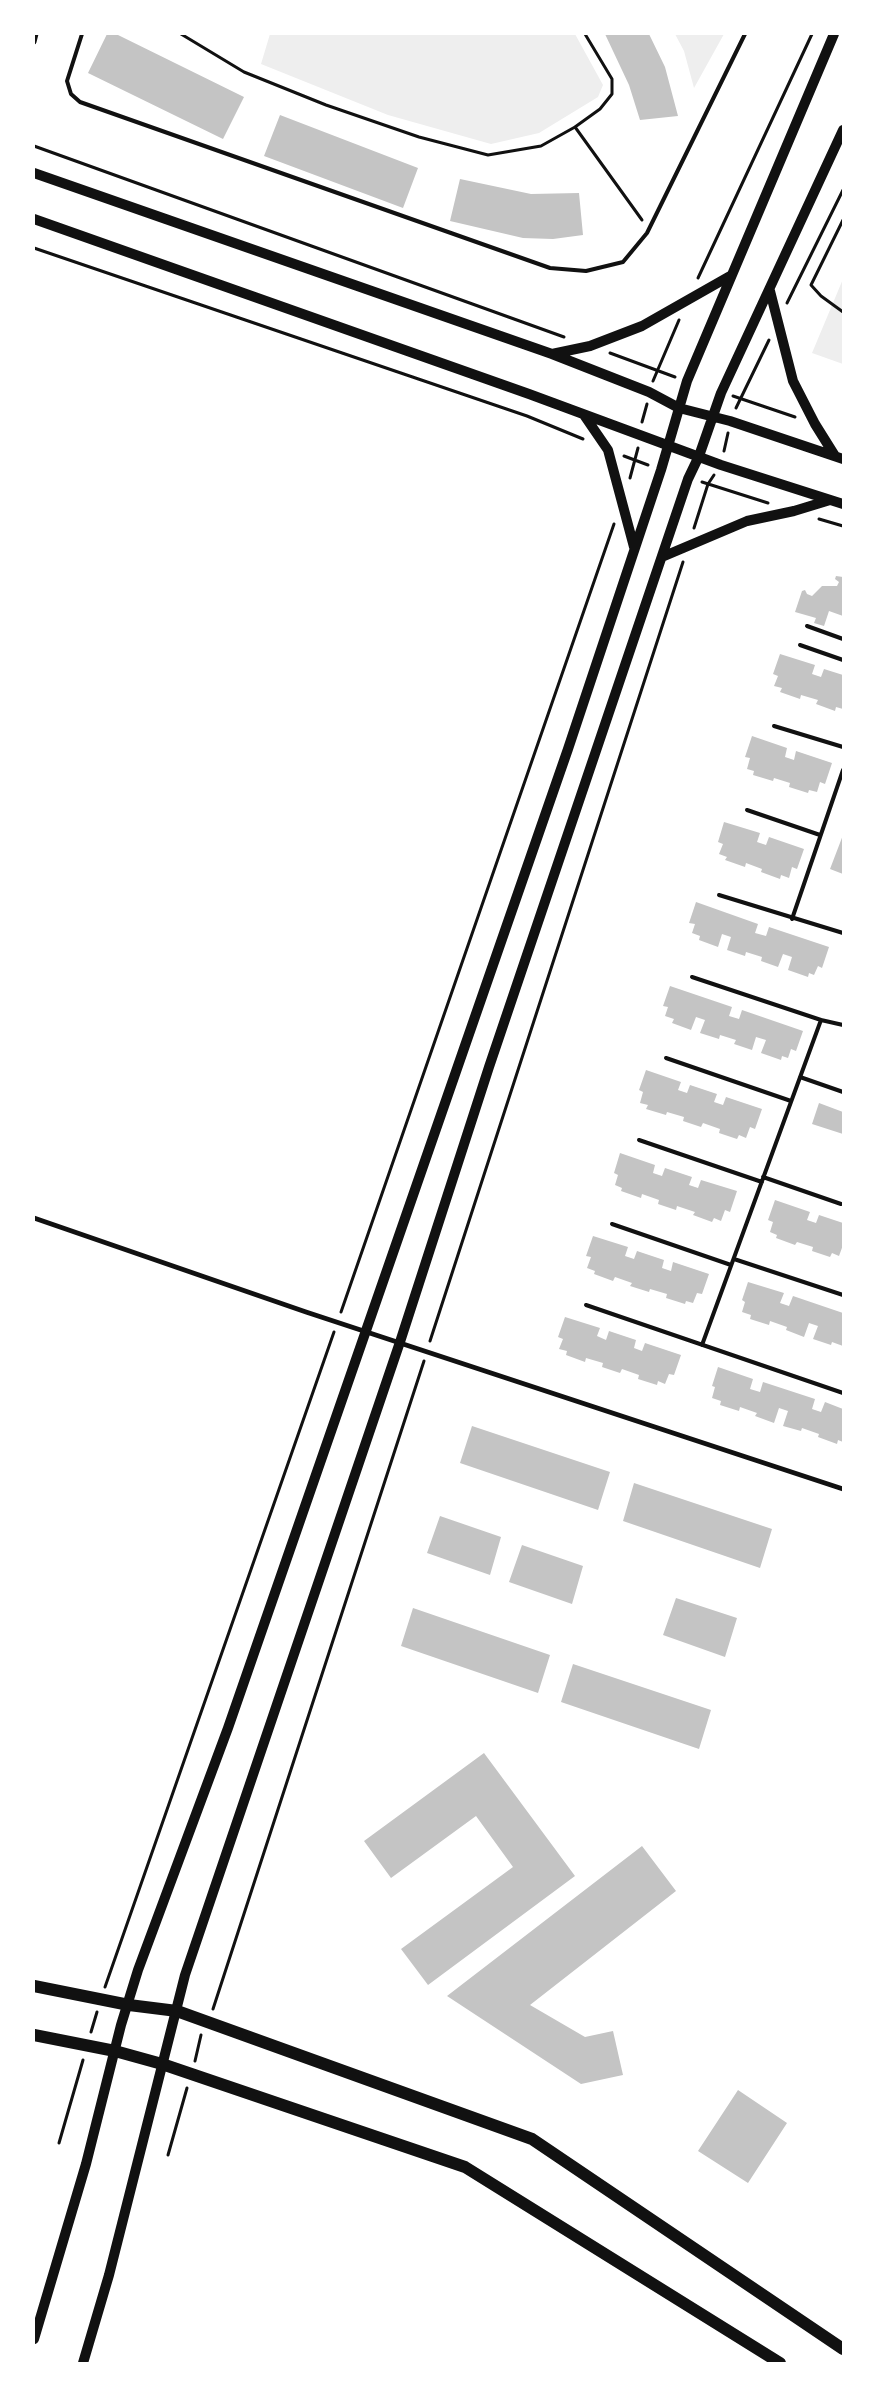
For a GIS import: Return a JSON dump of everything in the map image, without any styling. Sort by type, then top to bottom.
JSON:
[{"type":"main road","points":[[34,2339],[86,2164],[138,1970],[228,1728],[364,1331],[565,758],[661,470],[686,381],[834,34]]},
{"type":"main road","points":[[83,2363],[109,2275],[185,1975],[400,1342],[489,1067],[688,479],[699,456],[721,393],[770,291],[843,130]]},
{"type":"main road","points":[[34,173],[552,354],[649,392],[679,408],[730,421],[839,457]]},
{"type":"main road","points":[[34,219],[721,465],[843,504]]},
{"type":"main road","points":[[552,354],[590,346],[642,326],[730,276]]},
{"type":"main road","points":[[770,291],[793,381],[815,424],[839,457]]},
{"type":"main road","points":[[583,414],[608,450],[623,499],[634,547]]},
{"type":"main road","points":[[662,557],[747,521],[794,511],[830,500]]},
{"type":"main road","points":[[34,1986],[128,2005],[177,2010],[532,2139],[843,2349]]},
{"type":"main road","points":[[34,2035],[115,2051],[162,2064],[466,2167],[780,2363]]},
{"type":"street","points":[[34,42],[36,34]]},
{"type":"street","points":[[34,1218],[337,1322],[843,1489]]},
{"type":"lane","points":[[82,34],[67,81],[71,94],[80,102],[550,268],[586,271],[622,262],[649,229],[745,34]]},
{"type":"lane","points":[[807,626],[843,639]]},
{"type":"lane","points":[[800,645],[843,660]]},
{"type":"lane","points":[[774,726],[843,747]]},
{"type":"lane","points":[[792,919],[843,770]]},
{"type":"lane","points":[[747,810],[820,835]]},
{"type":"lane","points":[[719,895],[843,934]]},
{"type":"lane","points":[[692,977],[821,1020],[843,1025]]},
{"type":"lane","points":[[702,1345],[821,1020]]},
{"type":"lane","points":[[666,1058],[791,1101]]},
{"type":"lane","points":[[800,1077],[843,1092]]},
{"type":"lane","points":[[639,1140],[762,1182]]},
{"type":"lane","points":[[763,1177],[841,1204]]},
{"type":"lane","points":[[612,1224],[731,1265]]},
{"type":"lane","points":[[734,1259],[843,1295]]},
{"type":"lane","points":[[586,1305],[843,1393]]},
{"type":"path","points":[[181,34],[244,72],[326,105],[418,137],[488,155],[541,146],[575,127],[600,109],[612,94],[612,79],[585,34]]},
{"type":"path","points":[[59,2143],[101,1999],[636,461],[639,436],[649,392],[688,301],[812,34]]},
{"type":"path","points":[[575,127],[649,229]]},
{"type":"path","points":[[34,146],[686,381]]},
{"type":"path","points":[[168,2155],[202,2035],[208,2022],[427,1351],[708,484],[721,465],[730,421],[740,398],[843,190]]},
{"type":"path","points":[[843,220],[811,285],[821,296],[843,312]]},
{"type":"path","points":[[34,248],[527,416],[661,470]]},
{"type":"path","points":[[721,393],[815,424]]},
{"type":"path","points":[[688,479],[843,526]]},
{"type":"shaded area","points":[[270,34],[575,34],[603,85],[598,97],[539,133],[491,144],[388,115],[261,64]]},
{"type":"shaded area","points":[[675,34],[724,34],[694,88],[684,51]]},
{"type":"shaded area","points":[[843,279],[843,364],[812,353]]},
{"type":"building","points":[[107,34],[116,34],[244,97],[223,139],[88,73]]},
{"type":"building","points":[[605,34],[649,34],[665,67],[678,116],[640,120],[629,85]]},
{"type":"building","points":[[280,115],[418,168],[403,208],[264,156]]},
{"type":"building","points":[[460,179],[531,194],[579,193],[583,235],[553,239],[523,238],[450,221]]},
{"type":"building","points":[[836,576],[843,577],[843,616],[829,611],[824,626],[814,623],[816,618],[795,612],[802,591],[805,590],[807,594],[812,596],[822,586],[837,586],[839,582],[835,579]]},
{"type":"building","points":[[780,654],[815,665],[812,674],[821,677],[824,669],[843,675],[843,709],[836,707],[835,711],[816,704],[818,700],[801,695],[800,699],[780,692],[782,688],[774,686],[778,676],[773,674]]},
{"type":"building","points":[[752,736],[787,748],[785,757],[794,760],[796,751],[832,763],[825,784],[820,782],[817,792],[809,790],[808,793],[789,787],[790,783],[774,778],[773,781],[753,775],[754,771],[747,769],[750,758],[745,757]]},
{"type":"building","points":[[724,822],[760,833],[757,842],[766,845],[769,837],[804,849],[797,869],[792,867],[789,878],[781,875],[780,879],[761,872],[762,869],[746,863],[745,867],[725,860],[727,857],[719,854],[723,844],[718,842]]},
{"type":"building","points":[[843,835],[843,874],[830,869]]},
{"type":"building","points":[[696,902],[758,924],[755,933],[766,936],[769,927],[829,947],[822,968],[818,966],[814,975],[809,973],[808,977],[788,970],[792,957],[783,954],[778,967],[761,961],[762,957],[746,952],[745,956],[727,950],[731,937],[722,934],[718,947],[699,940],[700,936],[692,933],[695,924],[689,923]]},
{"type":"building","points":[[670,986],[732,1007],[729,1016],[739,1019],[742,1010],[803,1031],[796,1051],[791,1049],[788,1058],[782,1056],[781,1060],[761,1053],[766,1040],[756,1037],[752,1050],[734,1044],[736,1040],[720,1035],[719,1039],[700,1033],[705,1020],[696,1017],[691,1030],[672,1023],[674,1019],[665,1016],[668,1007],[663,1006]]},
{"type":"building","points":[[646,1070],[681,1082],[678,1090],[687,1093],[690,1085],[717,1094],[714,1102],[723,1105],[726,1097],[762,1109],[755,1129],[750,1127],[746,1138],[739,1135],[737,1139],[719,1133],[720,1129],[703,1123],[701,1127],[683,1121],[684,1117],[667,1112],[666,1115],[646,1109],[648,1105],[640,1103],[643,1092],[639,1090]]},
{"type":"building","points":[[819,1103],[843,1112],[843,1134],[812,1124]]},
{"type":"building","points":[[620,1153],[655,1165],[653,1173],[662,1176],[665,1168],[692,1177],[689,1185],[698,1188],[701,1180],[737,1191],[730,1212],[725,1210],[721,1221],[714,1218],[712,1222],[693,1215],[695,1212],[677,1206],[676,1210],[658,1204],[659,1200],[642,1194],[641,1198],[621,1191],[622,1188],[615,1185],[618,1175],[614,1173]]},
{"type":"building","points":[[775,1200],[810,1212],[807,1220],[816,1223],[819,1215],[843,1223],[843,1245],[839,1256],[832,1253],[830,1257],[812,1251],[813,1247],[797,1242],[795,1245],[776,1238],[777,1235],[770,1232],[773,1222],[768,1220]]},
{"type":"building","points":[[593,1236],[628,1247],[625,1256],[634,1259],[637,1251],[664,1260],[662,1268],[671,1271],[673,1262],[709,1274],[702,1294],[697,1293],[693,1303],[686,1301],[685,1304],[666,1298],[667,1294],[650,1289],[649,1292],[630,1286],[632,1283],[615,1277],[613,1281],[594,1274],[595,1271],[587,1268],[591,1257],[586,1256]]},
{"type":"building","points":[[748,1282],[784,1293],[780,1303],[789,1306],[793,1296],[843,1313],[843,1346],[832,1342],[831,1345],[813,1339],[818,1326],[809,1323],[804,1337],[786,1330],[787,1327],[770,1321],[769,1325],[750,1319],[751,1315],[742,1312],[745,1302],[742,1300]]},
{"type":"building","points":[[565,1317],[600,1328],[597,1336],[606,1340],[609,1331],[636,1340],[634,1348],[642,1351],[645,1343],[681,1355],[674,1375],[669,1374],[665,1384],[658,1381],[657,1385],[638,1379],[639,1375],[622,1369],[620,1373],[602,1367],[603,1363],[586,1358],[585,1362],[566,1355],[567,1351],[559,1349],[563,1339],[558,1337]]},
{"type":"building","points":[[718,1367],[753,1379],[750,1389],[760,1392],[763,1382],[815,1399],[812,1409],[821,1412],[825,1402],[843,1409],[843,1442],[838,1440],[837,1444],[818,1437],[819,1434],[802,1428],[801,1431],[783,1426],[788,1411],[779,1408],[774,1423],[755,1416],[757,1413],[740,1407],[739,1411],[720,1405],[721,1401],[712,1398],[715,1387],[712,1386]]},
{"type":"building","points":[[472,1426],[610,1472],[598,1510],[460,1463]]},
{"type":"building","points":[[634,1483],[772,1529],[760,1568],[623,1521]]},
{"type":"building","points":[[440,1516],[501,1537],[490,1575],[427,1553]]},
{"type":"building","points":[[522,1545],[583,1566],[572,1604],[509,1582]]},
{"type":"building","points":[[676,1598],[737,1618],[725,1657],[663,1635]]},
{"type":"building","points":[[413,1608],[550,1655],[538,1693],[401,1646]]},
{"type":"building","points":[[573,1664],[711,1710],[699,1749],[561,1702]]},
{"type":"building","points":[[484,1753],[575,1876],[428,1985],[401,1949],[513,1867],[476,1816],[391,1878],[364,1841]]},
{"type":"building","points":[[642,1846],[676,1891],[530,2005],[585,2037],[613,2031],[623,2075],[581,2084],[447,1996]]},
{"type":"building","points":[[738,2090],[787,2123],[748,2183],[698,2151]]}]
